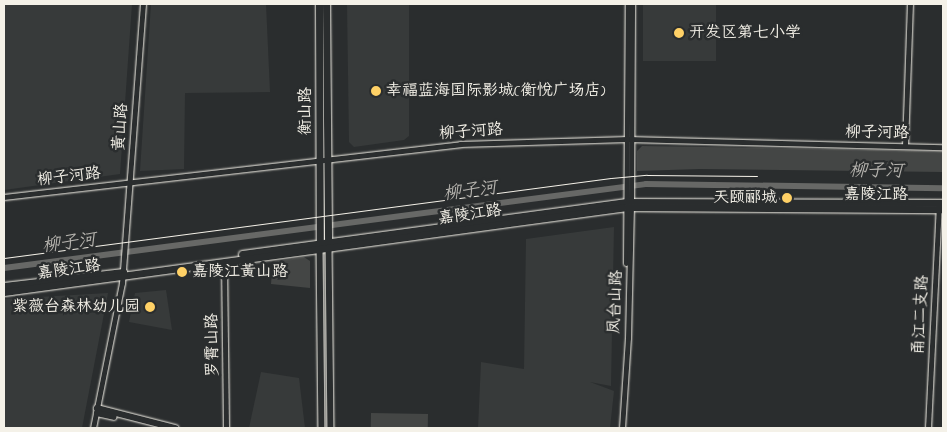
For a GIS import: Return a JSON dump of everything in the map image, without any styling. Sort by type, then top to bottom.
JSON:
[{"type":"main road","name":"衡山路","points":[[319,4],[324,160]]},
{"type":"main road","points":[[322,428],[326,4]]},
{"type":"main road","name":"嘉陵江路","points":[[4,286],[629,202],[941,206]]},
{"type":"main road","points":[[324,242],[331,428]]},
{"type":"main road","name":"嘉陵江路","points":[[4,292],[123,271],[224,262],[324,242]]},
{"type":"main road","points":[[97,410],[160,428]]},
{"type":"main road","points":[[97,410],[174,428]]},
{"type":"street","name":"黄山路","points":[[93,428],[123,271],[142,4]]},
{"type":"street","points":[[628,4],[630,139]]},
{"type":"street","points":[[630,139],[632,4]]},
{"type":"street","points":[[905,146],[910,4]]},
{"type":"street","name":"柳子河路","points":[[4,197],[130,184],[460,144],[630,139],[943,147]]},
{"type":"street","name":"凤台山路","points":[[620,428],[625,338],[630,139]]},
{"type":"street","name":"甬江二支路","points":[[928,428],[941,206]]},
{"type":"street","name":"罗霄山路","points":[[224,262],[226,428]]},
{"type":"shaded area","points":[[4,4],[132,4],[120,174],[4,190]]},
{"type":"shaded area","points":[[151,4],[266,4],[270,92],[185,93],[184,169],[140,171]]},
{"type":"shaded area","points":[[347,4],[409,4],[409,136],[404,140],[354,147],[349,142]]},
{"type":"shaded area","name":"开发区第七小学","points":[[643,4],[716,4],[716,61],[643,61]]},
{"type":"shaded area","points":[[642,146],[943,151],[943,172],[700,169],[637,171],[637,151]]},
{"type":"shaded area","points":[[614,227],[611,386],[590,382],[614,391],[610,428],[478,428],[481,362],[524,369],[526,239]]},
{"type":"shaded area","points":[[304,257],[310,261],[310,288],[271,284],[273,262]]},
{"type":"shaded area","name":"紫薇台森林幼儿园","points":[[166,290],[172,330],[129,322],[135,293]]},
{"type":"shaded area","points":[[108,293],[82,428],[4,428],[4,299]]},
{"type":"shaded area","points":[[261,372],[299,378],[305,428],[249,428]]},
{"type":"shaded area","points":[[371,413],[428,414],[428,428],[371,428]]},
{"type":"waterway","name":"柳子河","points":[[4,268],[646,184],[943,188]]},
{"type":"railway","points":[[4,258],[611,178],[647,175],[757,176]]},
{"type":"place","name":"开发区第七小学","points":[[679,33]]},
{"type":"place","name":"幸福蓝海国际影城(衡悦广场店)","points":[[376,91]]},
{"type":"place","name":"天颐郦城","points":[[787,198]]},
{"type":"place","name":"嘉陵江黄山路","points":[[182,272]]},
{"type":"place","name":"紫薇台森林幼儿园","points":[[150,307]]}]
